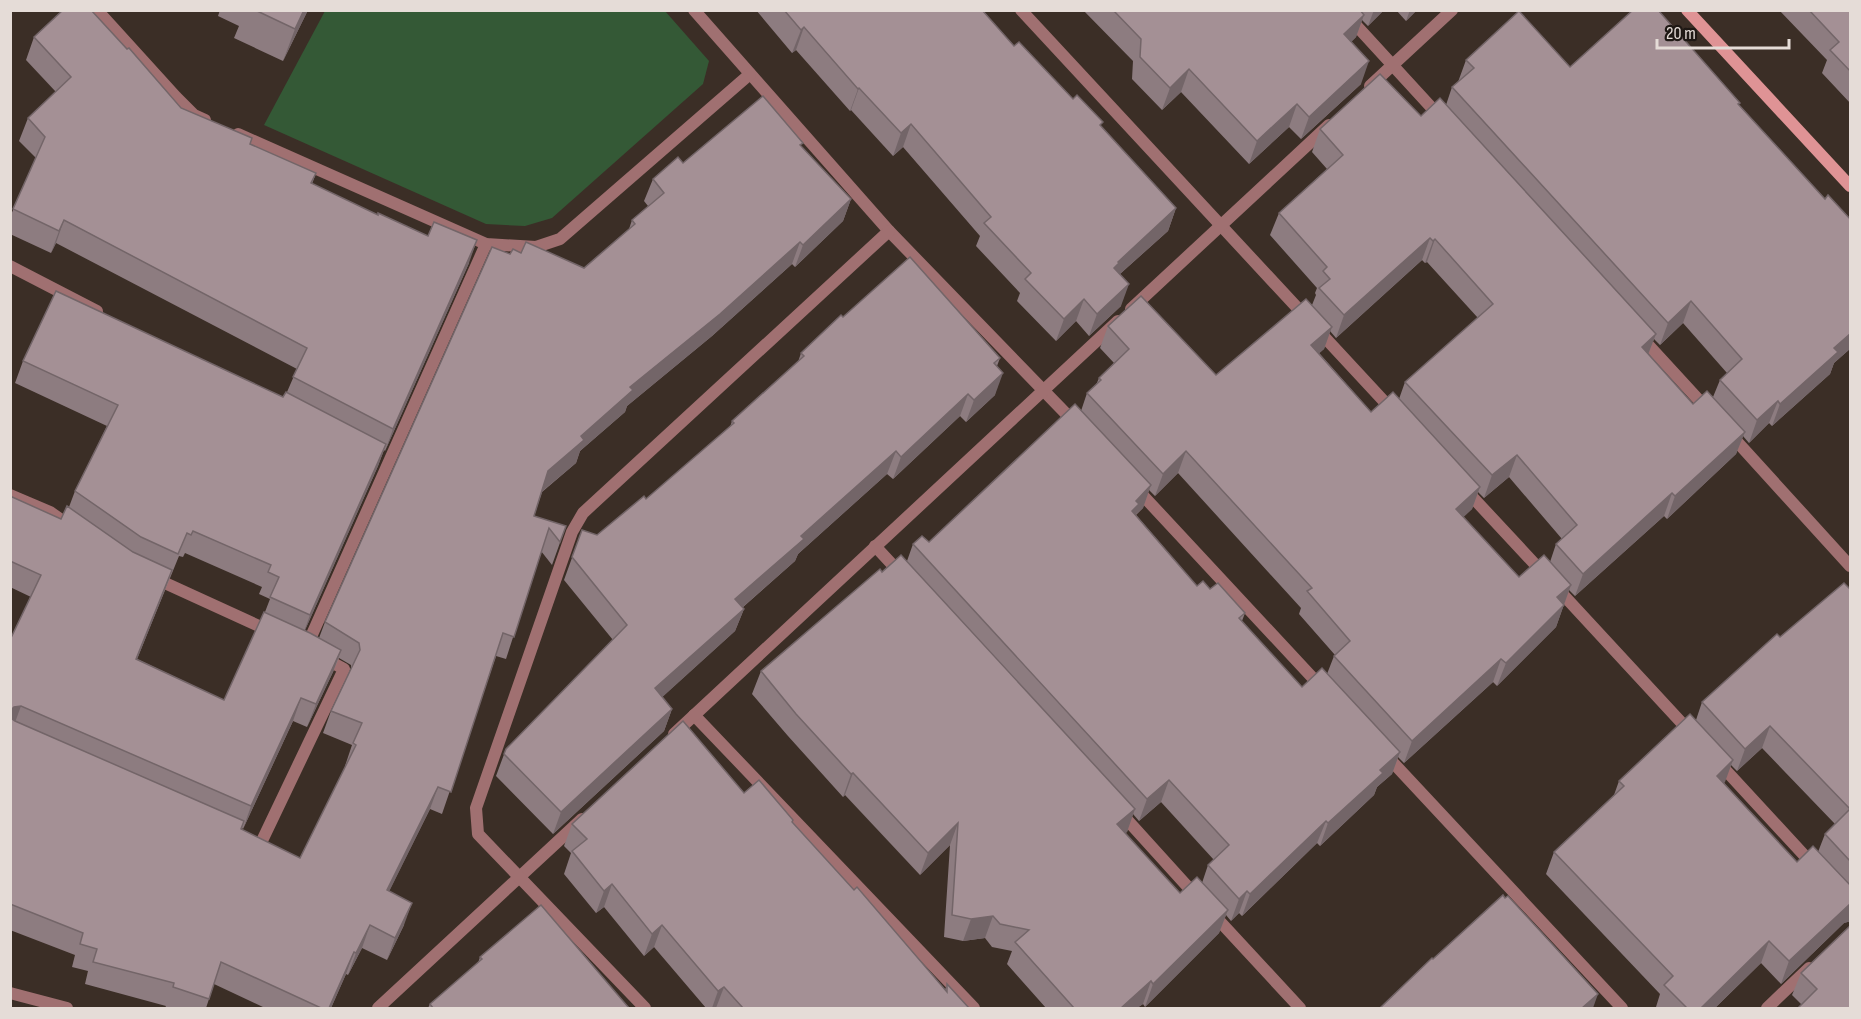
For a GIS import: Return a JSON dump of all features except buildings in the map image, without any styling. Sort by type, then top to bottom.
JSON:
[{"type":"street","points":[[97,10],[194,115],[486,244],[536,247],[560,239],[750,74]]},
{"type":"street","points":[[694,10],[889,231],[1084,434]]},
{"type":"street","points":[[1021,10],[1398,417]]},
{"type":"street","points":[[1342,10],[1449,127]]},
{"type":"street","points":[[1358,97],[1452,10]]},
{"type":"street","points":[[1687,10],[1851,186]]},
{"type":"street","points":[[668,739],[1341,113]]},
{"type":"street","points":[[645,1008],[478,834],[476,808],[572,532],[583,513],[889,231]]},
{"type":"street","points":[[295,643],[486,244]]},
{"type":"street","points":[[10,266],[105,315]]},
{"type":"street","points":[[1634,329],[1851,566]]},
{"type":"street","points":[[1125,477],[1329,695]]},
{"type":"street","points":[[1455,478],[1697,740]]},
{"type":"street","points":[[10,495],[50,512],[76,530]]},
{"type":"street","points":[[875,546],[907,581]]},
{"type":"street","points":[[140,572],[295,643],[345,669],[260,845],[238,836]]},
{"type":"street","points":[[694,715],[974,1008]]},
{"type":"street","points":[[1378,747],[1622,1008]]},
{"type":"street","points":[[1713,757],[1826,879]]},
{"type":"street","points":[[1108,799],[1300,1008]]},
{"type":"street","points":[[378,1008],[590,812]]},
{"type":"street","points":[[1767,1008],[1817,961]]},
{"type":"street","points":[[10,993],[67,1008]]},
{"type":"green space","points":[[325,11],[665,11],[709,61],[703,84],[552,218],[525,226],[486,224],[264,125]]}]
